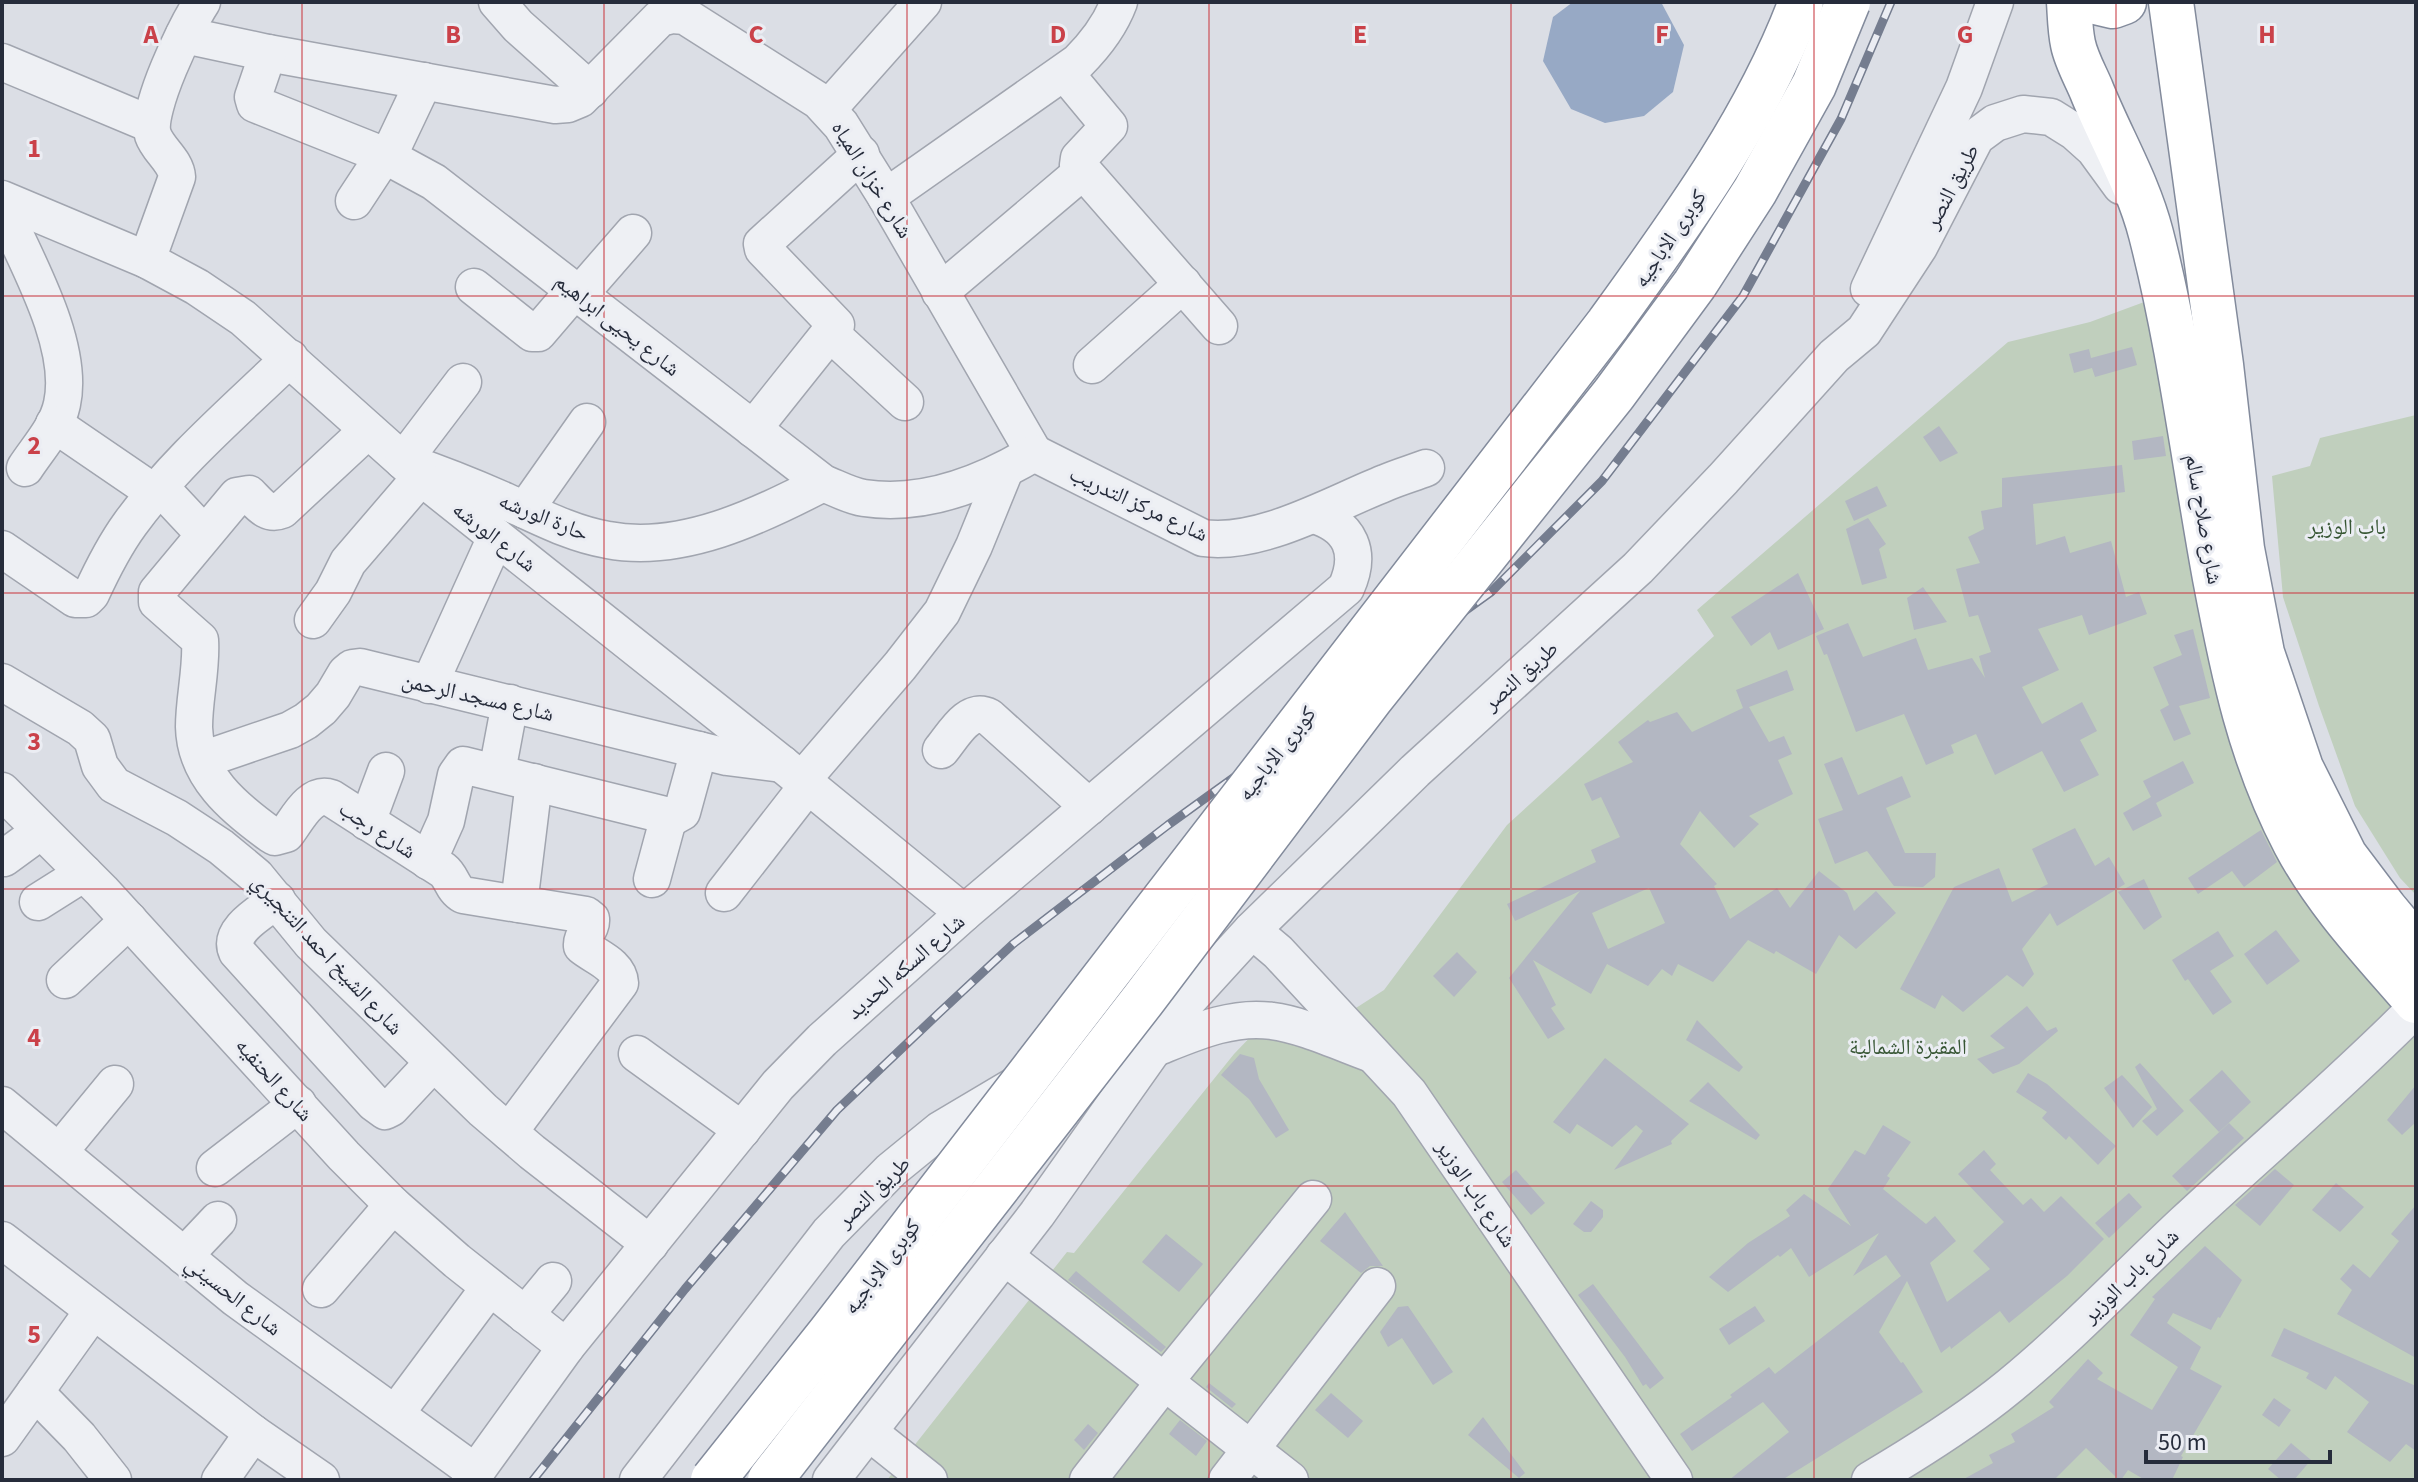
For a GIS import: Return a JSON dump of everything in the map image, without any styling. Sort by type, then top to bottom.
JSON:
[{"type":"highway","name":"كوبرى الاباجيه","points":[[713,1480],[830,1333],[1608,324],[1676,230],[1730,146],[1769,75],[1801,2]]},
{"type":"highway","name":"كوبرى الاباجيه","points":[[770,1480],[1133,1013],[1371,698],[1614,394],[1695,284],[1755,191],[1814,85],[1848,2]]},
{"type":"highway","name":"شارع صلاح سالم","points":[[2069,2],[2073,47],[2129,173],[2150,231],[2173,335],[2211,558],[2242,712],[2262,771],[2295,842],[2316,878],[2370,920],[2416,946]]},
{"type":"highway","points":[[2096,2],[2113,6],[2124,2]]},
{"type":"highway","name":"شارع صلاح سالم","points":[[2171,2],[2221,365],[2242,549],[2262,653],[2301,768],[2345,856],[2370,920],[2416,1001]]},
{"type":"street","points":[[147,260],[177,173],[156,143],[150,124],[174,55],[202,2]]},
{"type":"street","points":[[497,2],[518,26],[590,90]]},
{"type":"street","points":[[828,109],[923,2]]},
{"type":"street","name":"طريق النصر","points":[[1846,346],[1866,295],[1964,88],[1995,2]]},
{"type":"street","points":[[886,197],[1065,73],[1098,41],[1111,7]]},
{"type":"street","name":"شارع خزان المياه","points":[[184,35],[555,105],[580,99],[660,18],[685,16],[828,109],[861,154],[940,292],[1020,462]]},
{"type":"street","name":"شارع يحيى ابراهيم","points":[[268,53],[253,97],[255,104],[388,157],[434,182],[823,483],[862,498],[904,499],[940,494],[1020,462]]},
{"type":"street","points":[[2,62],[150,124]]},
{"type":"street","points":[[1065,73],[1109,126],[1077,161],[1083,171],[1219,326]]},
{"type":"street","points":[[354,201],[377,166],[388,157],[424,81]]},
{"type":"street","name":"طريق النصر","points":[[831,1480],[1004,1256],[1189,999],[1252,930],[1415,771],[1638,568],[1834,356],[1873,321],[1919,247],[1976,137],[1995,123],[2023,114],[2051,117],[2094,149],[2150,231]]},
{"type":"street","points":[[753,429],[830,333],[835,322],[763,249],[762,244],[861,154]]},
{"type":"street","points":[[940,292],[1083,171]]},
{"type":"street","name":"شارع الورشه","points":[[2,199],[147,260],[232,310],[290,358],[412,469],[964,913]]},
{"type":"street","points":[[2,207],[62,351],[65,379],[62,406],[54,424],[25,468]]},
{"type":"street","points":[[474,287],[532,333],[538,333],[633,233]]},
{"type":"street","points":[[1092,365],[1183,284]]},
{"type":"street","points":[[830,333],[905,402]]},
{"type":"street","points":[[2,549],[75,599],[86,599],[130,524],[157,490],[290,358]]},
{"type":"street","points":[[313,620],[333,592],[348,562],[412,469],[463,382]]},
{"type":"street","points":[[525,510],[587,422]]},
{"type":"street","points":[[54,424],[157,490],[204,534],[241,494],[249,494],[270,512],[282,510],[368,430]]},
{"type":"street","points":[[724,893],[797,776],[900,666],[942,612],[1020,462]]},
{"type":"street","name":"شارع مركز التدريب","points":[[1020,462],[1203,538],[1221,540],[1238,539],[1314,515],[1426,468]]},
{"type":"street","name":"حارة الورشه","points":[[412,469],[457,480],[577,532],[610,541],[645,543],[675,540],[736,523],[823,483]]},
{"type":"street","name":"شارع السكه الحديد","points":[[472,1476],[566,1347],[778,1085],[822,1040],[964,913],[1346,588],[1353,573],[1354,558],[1350,542],[1341,529],[1329,520],[1314,515]]},
{"type":"street","name":"شارع رجب","points":[[204,534],[155,597],[200,640],[194,729],[210,778],[236,809],[275,837],[286,834],[310,803],[324,796],[448,874],[454,888],[463,895],[589,916],[592,923],[582,939],[582,946],[620,975],[617,990],[509,1132]]},
{"type":"street","points":[[429,685],[496,537]]},
{"type":"street","name":"شارع مسجد الرحمن","points":[[202,760],[290,730],[306,721],[333,695],[346,673],[360,667],[797,776]]},
{"type":"street","name":"شارع الشيخ احمد التنجيري","points":[[2,682],[80,728],[92,739],[100,766],[114,785],[177,818],[221,847],[256,876],[311,943],[433,1063],[509,1132],[650,1244]]},
{"type":"street","points":[[497,772],[510,703]]},
{"type":"street","points":[[941,750],[972,714],[981,713],[1089,807]]},
{"type":"street","points":[[428,861],[446,821],[458,769],[463,765],[673,817],[682,812],[699,750]]},
{"type":"street","points":[[367,822],[386,771]]},
{"type":"street","points":[[519,904],[534,782]]},
{"type":"street","name":"شارع الحنفيه","points":[[2,791],[129,920],[344,1156],[393,1205],[489,1288],[566,1347]]},
{"type":"street","points":[[652,879],[669,816]]},
{"type":"street","points":[[4,858],[41,831]]},
{"type":"street","points":[[38,902],[84,873]]},
{"type":"street","points":[[277,900],[238,932],[234,945],[237,952],[374,1103],[385,1111],[391,1108],[433,1063]]},
{"type":"street","points":[[65,980],[129,920]]},
{"type":"street","name":"شارع باب الوزير","points":[[1252,930],[1278,952],[1378,1056],[1409,1093],[1674,1480]]},
{"type":"street","name":"طريق النصر","points":[[638,1480],[829,1233],[891,1170],[940,1130],[1061,1058],[1120,1027],[1189,999]]},
{"type":"street","name":"شارع باب الوزير","points":[[1870,1480],[1925,1448],[1997,1395],[2074,1328],[2196,1212],[2375,1050],[2416,1008]]},
{"type":"street","points":[[1152,1049],[1199,1030],[1235,1022],[1273,1021],[1378,1056]]},
{"type":"street","points":[[637,1054],[742,1130]]},
{"type":"street","points":[[59,1152],[115,1084]]},
{"type":"street","points":[[215,1168],[298,1104]]},
{"type":"street","name":"شارع الحسيني","points":[[2,1105],[277,1330],[396,1413],[472,1476]]},
{"type":"street","points":[[1088,1480],[1313,1199]]},
{"type":"street","points":[[321,1289],[393,1205]]},
{"type":"street","points":[[184,1256],[218,1220]]},
{"type":"street","points":[[2,1240],[253,1433],[321,1480]]},
{"type":"street","points":[[1004,1256],[1290,1480]]},
{"type":"street","points":[[525,1315],[553,1281]]},
{"type":"street","points":[[1227,1480],[1377,1286]]},
{"type":"street","points":[[396,1413],[489,1288]]},
{"type":"street","points":[[2,1438],[93,1311]]},
{"type":"street","points":[[35,1392],[79,1437],[113,1480]]},
{"type":"street","points":[[220,1480],[253,1433]]},
{"type":"street","points":[[870,1433],[929,1480]]},
{"type":"green space","name":"المقبرة الشمالية","points":[[2155,298],[2169,377],[2416,1018],[2416,1480],[887,1480],[1067,1252],[1074,1253],[1234,1054],[1258,1029],[1306,1040],[1384,990],[1507,825],[1714,636],[1697,610],[2008,342],[2090,322]]},
{"type":"green space","name":"باب الوزير","points":[[2416,415],[2416,895],[2400,878],[2355,806],[2319,706],[2283,597],[2272,476],[2310,466],[2320,438]]},
{"type":"water","points":[[1573,2],[1661,2],[1684,45],[1673,92],[1644,116],[1605,123],[1571,109],[1543,61],[1553,17]]},
{"type":"building","points":[[2132,347],[2137,365],[2095,377],[2092,368],[2074,373],[2069,354],[2089,349],[2091,358]]},
{"type":"building","points":[[1939,426],[1958,453],[1940,462],[1923,437]]},
{"type":"building","points":[[2163,436],[2166,456],[2134,460],[2132,441]]},
{"type":"building","points":[[2122,465],[2125,492],[2033,504],[2036,545],[2065,536],[2070,553],[2111,541],[2126,597],[2139,592],[2147,614],[2089,635],[2082,615],[2038,629],[2059,670],[2022,687],[2042,724],[2082,702],[2097,731],[2080,740],[2099,775],[2064,792],[2042,751],[1995,775],[1976,734],[1951,745],[1954,753],[1926,765],[1904,714],[1856,732],[1827,654],[1824,655],[1816,636],[1848,623],[1863,657],[1916,638],[1928,670],[1972,658],[1985,678],[1979,656],[1991,652],[1978,615],[1969,617],[1956,569],[1980,563],[1968,537],[1984,529],[1981,511],[2002,507],[2002,478]]},
{"type":"building","points":[[1877,486],[1887,506],[1854,521],[1845,501]]},
{"type":"building","points":[[1868,518],[1886,544],[1879,549],[1887,578],[1862,585],[1846,529]]},
{"type":"building","points":[[1798,573],[1824,629],[1778,650],[1770,632],[1751,646],[1731,617]]},
{"type":"building","points":[[1923,587],[1947,622],[1914,630],[1907,598]]},
{"type":"building","points":[[2193,629],[2210,698],[2179,706],[2191,734],[2174,741],[2160,710],[2169,705],[2153,667],[2182,655],[2174,635]]},
{"type":"building","points":[[1787,670],[1794,690],[1749,707],[1769,742],[1784,736],[1792,754],[1778,760],[1793,794],[1749,816],[1759,824],[1734,848],[1700,811],[1680,844],[1717,884],[1714,886],[1730,919],[1777,888],[1790,908],[1819,871],[1847,893],[1854,911],[1876,891],[1896,913],[1856,949],[1839,935],[1816,974],[1776,951],[1774,954],[1748,940],[1713,982],[1678,964],[1672,976],[1662,969],[1648,986],[1607,964],[1591,994],[1533,960],[1556,1005],[1551,1008],[1565,1029],[1548,1039],[1509,978],[1580,891],[1515,921],[1507,904],[1596,862],[1591,850],[1620,837],[1601,797],[1592,801],[1584,784],[1633,762],[1618,742],[1648,720],[1650,722],[1677,712],[1692,732],[1743,708],[1736,690]],"holes":[[[1649,888],[1665,923],[1608,949],[1592,913]]]},
{"type":"building","points":[[1842,757],[1858,795],[1902,776],[1911,797],[1886,808],[1905,853],[1936,853],[1935,877],[1923,887],[1894,886],[1867,851],[1835,864],[1818,819],[1843,810],[1824,764]]},
{"type":"building","points":[[2183,761],[2194,783],[2156,803],[2162,816],[2133,831],[2123,813],[2151,797],[2143,781]]},
{"type":"building","points":[[2075,828],[2095,866],[2109,857],[2125,884],[2057,926],[2050,913],[2022,949],[2034,974],[2023,987],[2007,975],[1963,1012],[1942,995],[1935,1009],[1900,989],[1954,887],[1999,868],[2012,902],[2048,884],[2032,849]]},
{"type":"building","points":[[2261,830],[2277,862],[2244,887],[2232,871],[2198,894],[2188,878]]},
{"type":"building","points":[[2144,879],[2162,917],[2144,930],[2118,892]]},
{"type":"building","points":[[2276,930],[2300,961],[2267,985],[2244,954]]},
{"type":"building","points":[[2218,931],[2234,956],[2210,971],[2232,1002],[2213,1015],[2172,960]]},
{"type":"building","points":[[1457,952],[1477,972],[1454,997],[1433,976]]},
{"type":"building","points":[[2027,1006],[2047,1031],[2056,1027],[2058,1031],[2019,1064],[1993,1074],[1977,1059],[2005,1048],[1990,1036]]},
{"type":"building","points":[[1697,1020],[1743,1067],[1739,1072],[1686,1040]]},
{"type":"building","points":[[1240,1054],[1254,1058],[1259,1079],[1289,1130],[1276,1138],[1249,1099],[1221,1075]]},
{"type":"building","points":[[1605,1058],[1689,1124],[1671,1141],[1672,1144],[1614,1170],[1643,1131],[1636,1125],[1612,1147],[1577,1124],[1570,1134],[1553,1122]]},
{"type":"building","points":[[2140,1063],[2184,1111],[2157,1136],[2142,1121],[2157,1109],[2135,1067]]},
{"type":"building","points":[[2222,1070],[2251,1102],[2219,1132],[2189,1100]]},
{"type":"building","points":[[2028,1073],[2047,1084],[2116,1146],[2098,1165],[2069,1136],[2066,1140],[2042,1118],[2047,1112],[2016,1092]]},
{"type":"building","points":[[2122,1075],[2152,1107],[2133,1128],[2104,1088]]},
{"type":"building","points":[[1708,1082],[1760,1135],[1756,1140],[1689,1101]]},
{"type":"building","points":[[2416,1085],[2416,1122],[2402,1135],[2387,1120]]},
{"type":"building","points":[[2229,1123],[2244,1138],[2187,1191],[2172,1176]]},
{"type":"building","points":[[1883,1125],[1911,1142],[1887,1176],[1890,1178],[1883,1189],[1926,1224],[1935,1216],[1956,1241],[1930,1263],[1947,1302],[1990,1269],[1973,1251],[2004,1222],[1958,1174],[1984,1150],[1996,1164],[1990,1170],[2023,1205],[2031,1198],[2044,1212],[2061,1196],[2104,1239],[2067,1276],[2009,1323],[2000,1311],[1951,1349],[1950,1346],[1941,1353],[1907,1281],[1879,1332],[1923,1392],[1782,1480],[1729,1480],[1789,1432],[1763,1402],[1692,1451],[1680,1434],[1769,1367],[1775,1374],[1901,1276],[1886,1255],[1853,1276],[1879,1233],[1809,1277],[1791,1248],[1728,1292],[1709,1277],[1748,1243],[1790,1216],[1786,1210],[1804,1194],[1851,1226],[1828,1189],[1855,1150],[1865,1155]]},
{"type":"building","points":[[2275,1169],[2294,1185],[2260,1226],[2235,1205]]},
{"type":"building","points":[[1516,1170],[1545,1203],[1531,1215],[1502,1182]]},
{"type":"building","points":[[2336,1183],[2364,1207],[2340,1232],[2312,1210]]},
{"type":"building","points":[[2129,1193],[2142,1207],[2109,1238],[2095,1223]]},
{"type":"building","points":[[1591,1201],[1603,1210],[1603,1217],[1591,1232],[1584,1232],[1573,1224]]},
{"type":"building","points":[[2416,1205],[2416,1358],[2337,1314],[2352,1290],[2340,1279],[2353,1264],[2370,1278],[2399,1241],[2391,1234]]},
{"type":"building","points":[[1345,1212],[1383,1266],[1370,1266],[1361,1273],[1320,1241]]},
{"type":"building","points":[[1166,1234],[1203,1264],[1179,1292],[1142,1262]]},
{"type":"building","points":[[2205,1246],[2242,1280],[2211,1330],[2173,1313],[2167,1323],[2201,1347],[2190,1369],[2222,1386],[2181,1456],[2172,1480],[2145,1480],[2128,1470],[2119,1480],[2086,1448],[2054,1480],[1962,1480],[1993,1463],[1989,1455],[2015,1442],[2011,1434],[2054,1407],[2049,1402],[2088,1359],[2103,1373],[2097,1379],[2152,1410],[2178,1367],[2130,1335],[2155,1299],[2152,1297]]},
{"type":"building","points":[[1076,1271],[1166,1347],[1161,1352],[1068,1280]]},
{"type":"building","points":[[1593,1284],[1664,1378],[1650,1389],[1646,1384],[1643,1386],[1578,1295]]},
{"type":"building","points":[[1408,1306],[1453,1372],[1433,1385],[1402,1338],[1388,1347],[1380,1332],[1398,1307]]},
{"type":"building","points":[[1755,1306],[1765,1321],[1729,1345],[1719,1329]]},
{"type":"building","points":[[2284,1328],[2416,1386],[2416,1451],[2406,1444],[2390,1462],[2347,1432],[2369,1402],[2335,1376],[2326,1390],[2306,1378],[2309,1373],[2271,1356]]},
{"type":"building","points":[[1209,1383],[1236,1404],[1232,1408],[1206,1387]]},
{"type":"building","points":[[1331,1393],[1363,1421],[1348,1438],[1315,1410]]},
{"type":"building","points":[[2274,1398],[2291,1410],[2279,1427],[2262,1415]]},
{"type":"building","points":[[1483,1417],[1525,1473],[1519,1478],[1468,1435]]},
{"type":"building","points":[[1180,1420],[1207,1441],[1196,1456],[1169,1434]]},
{"type":"building","points":[[1088,1424],[1098,1433],[1084,1450],[1074,1440]]},
{"type":"building","points":[[2291,1443],[2311,1460],[2294,1480],[2281,1480],[2268,1469]]},
{"type":"railway","points":[[533,1480],[685,1289],[837,1110],[938,1014],[1013,944],[1168,825],[1491,592],[1602,481],[1743,296],[1841,119],[1891,2]]}]
